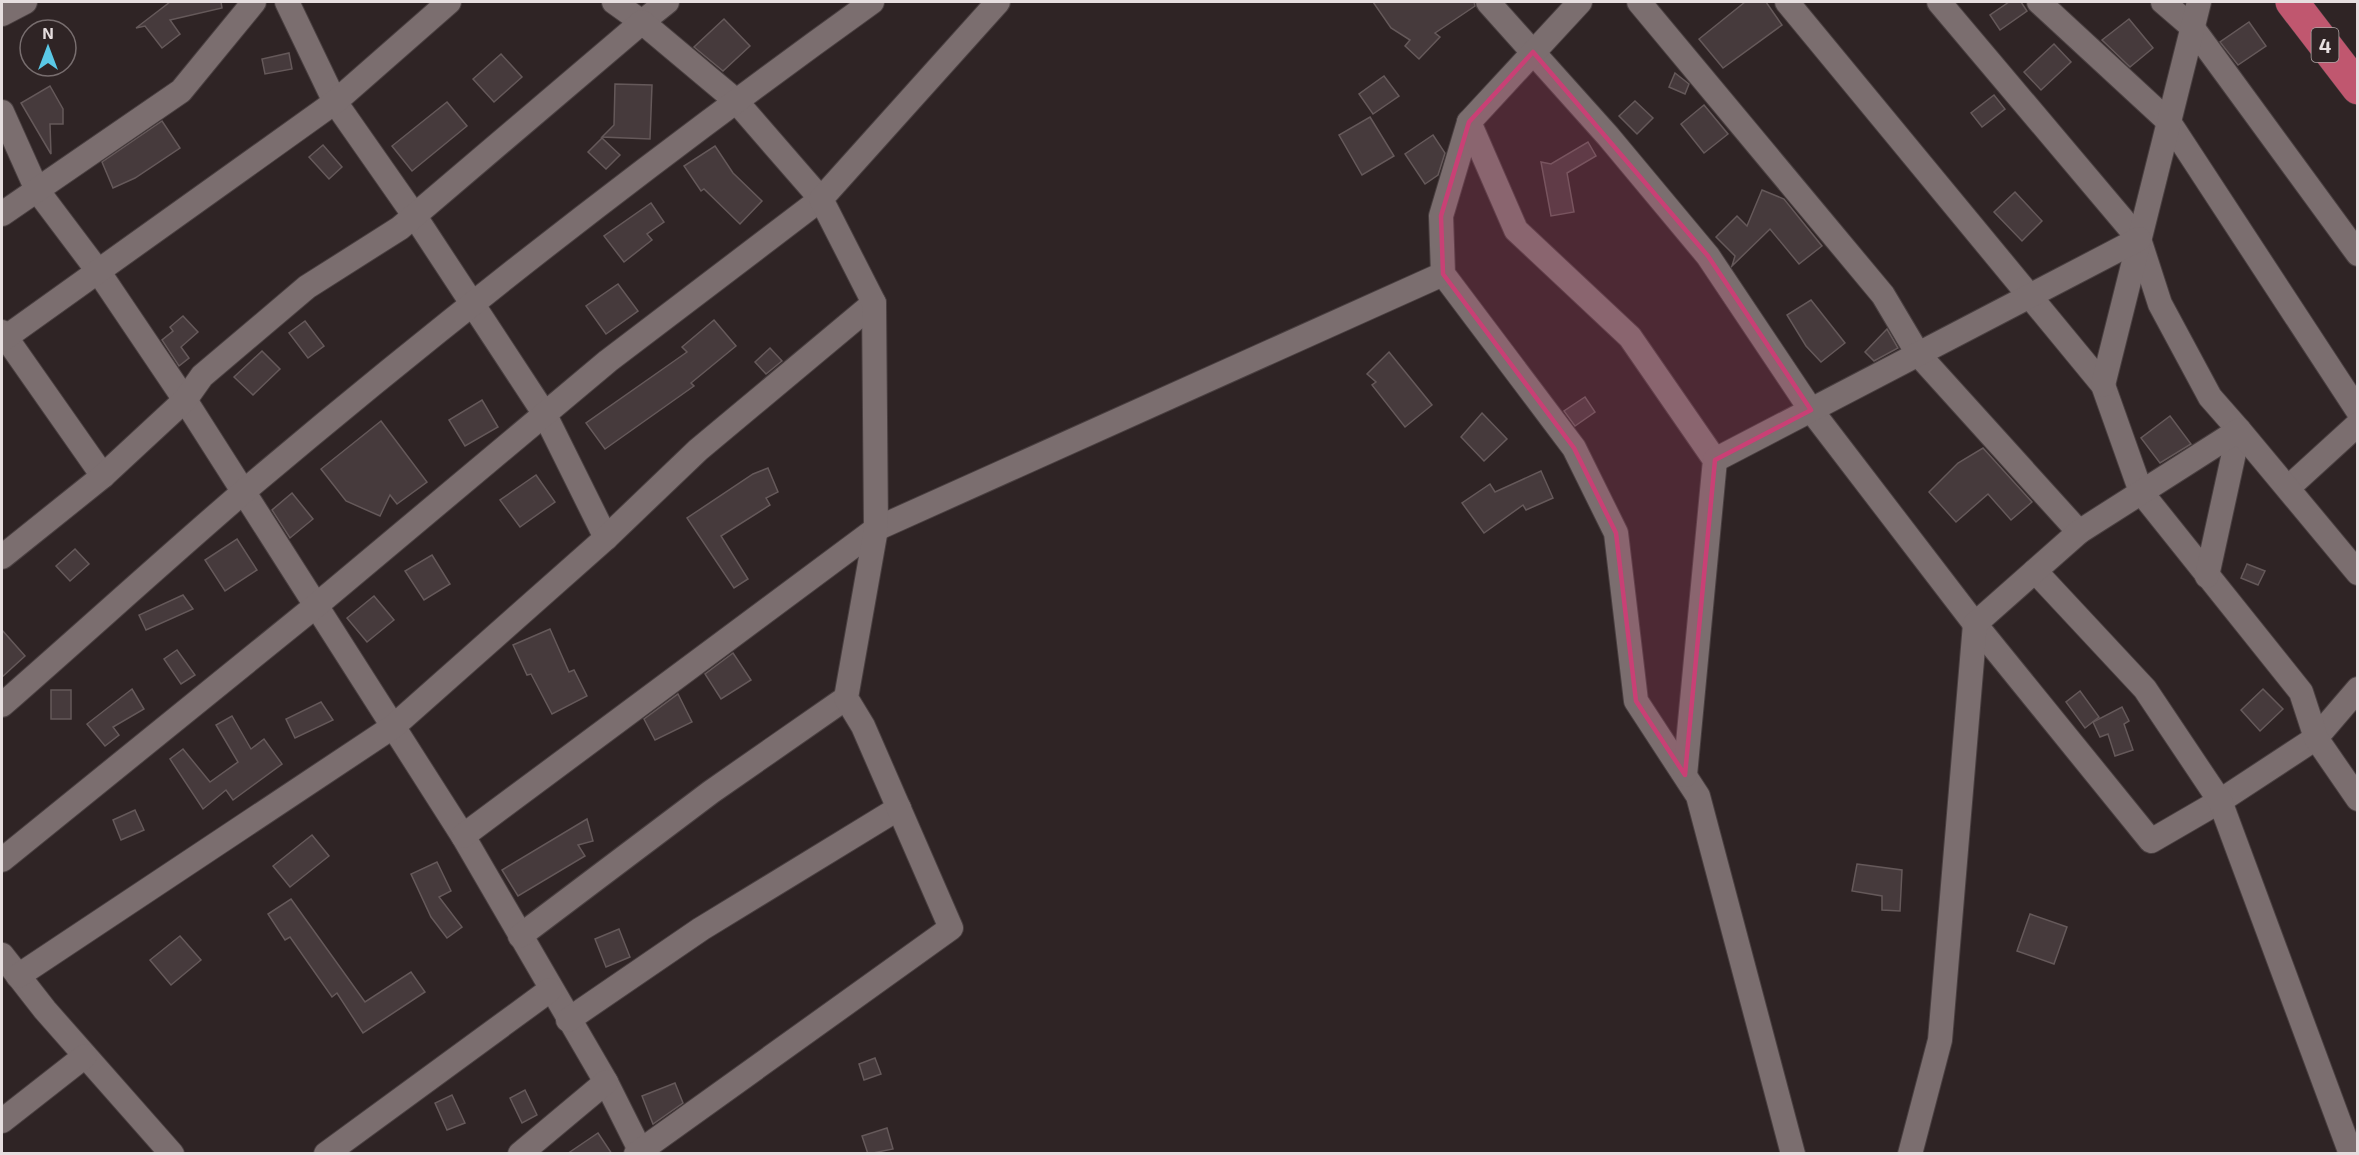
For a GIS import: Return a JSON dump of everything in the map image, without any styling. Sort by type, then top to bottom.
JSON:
[{"type":"highway","name":"4","points":[[2292,2],[2358,88]]},
{"type":"street","points":[[2,14],[25,2]]},
{"type":"street","points":[[2,214],[182,91],[254,2]]},
{"type":"street","points":[[287,2],[335,102],[414,215],[544,413],[606,538]]},
{"type":"street","points":[[103,476],[3,336],[335,102],[449,2]]},
{"type":"street","points":[[2,112],[37,190],[98,271],[185,400],[243,493],[318,604],[463,836],[550,990],[606,1082],[639,1152],[951,928],[863,726],[846,698],[876,529],[874,303],[821,199],[735,100],[642,22],[614,2]]},
{"type":"street","points":[[2,557],[103,476],[185,400],[202,376],[307,288],[400,228],[667,2]]},
{"type":"street","points":[[2,705],[243,493],[473,305],[735,100],[872,2]]},
{"type":"street","points":[[2,860],[318,604],[544,413],[821,199],[998,2]]},
{"type":"street","points":[[1488,2],[1608,136],[1708,255],[1811,410],[1976,624],[2151,841],[2220,801],[2316,738],[2358,689]]},
{"type":"street","points":[[1580,2],[1469,122],[1441,216],[1443,274],[1574,448],[1616,533],[1636,701],[1698,796],[1793,1154]]},
{"type":"street","points":[[1639,2],[1883,295],[1918,354],[2079,532]]},
{"type":"street","points":[[1787,2],[2103,385],[2141,492],[2301,692],[2316,738],[2358,799]]},
{"type":"street","points":[[1939,2],[2139,239],[2160,304],[2210,397],[2358,573]]},
{"type":"street","points":[[2039,2],[2169,122],[2358,411]]},
{"type":"street","points":[[2163,2],[2192,27],[2358,254]]},
{"type":"street","points":[[2103,385],[2199,2]]},
{"type":"street","points":[[1469,122],[1516,230],[1630,337],[1715,460],[1684,775]]},
{"type":"street","points":[[1715,460],[2139,239]]},
{"type":"street","points":[[463,836],[876,529],[1443,274]]},
{"type":"street","points":[[18,976],[394,726],[606,538],[698,450],[874,303]]},
{"type":"street","points":[[2288,488],[2358,424]]},
{"type":"street","points":[[1910,1154],[1940,1040],[1976,624],[2079,532],[2239,430]]},
{"type":"street","points":[[2207,576],[2239,430]]},
{"type":"street","points":[[2035,571],[2145,689],[2220,801],[2351,1154]]},
{"type":"street","points":[[520,936],[711,792],[846,698]]},
{"type":"street","points":[[568,1020],[701,929],[899,808]]},
{"type":"street","points":[[2,955],[164,1151]]},
{"type":"street","points":[[326,1154],[550,990]]},
{"type":"street","points":[[2,1121],[85,1056]]},
{"type":"street","points":[[520,1154],[606,1082]]},
{"type":"highlighted area","points":[[1533,52],[1708,256],[1811,410],[1715,460],[1685,775],[1636,701],[1616,533],[1574,448],[1443,274],[1441,216],[1469,122]]},
{"type":"building","points":[[170,2],[221,2],[222,8],[170,20],[180,34],[162,48],[145,26],[136,28]]},
{"type":"building","points":[[1373,2],[1474,2],[1475,6],[1435,33],[1440,37],[1419,59],[1405,46],[1410,40],[1391,28]]},
{"type":"building","points":[[1745,2],[1766,2],[1782,25],[1723,68],[1699,39]]},
{"type":"building","points":[[2009,2],[2021,2],[2027,11],[2000,30],[1990,15]]},
{"type":"building","points":[[724,19],[750,46],[723,71],[694,47]]},
{"type":"building","points":[[2129,19],[2153,48],[2130,67],[2102,40]]},
{"type":"building","points":[[2249,22],[2266,46],[2238,65],[2220,42]]},
{"type":"building","points":[[2054,44],[2071,62],[2041,90],[2024,72]]},
{"type":"building","points":[[289,53],[292,69],[265,74],[262,59]]},
{"type":"building","points":[[501,54],[522,77],[494,102],[473,79]]},
{"type":"building","points":[[1675,73],[1689,84],[1685,94],[1669,87]]},
{"type":"building","points":[[1384,76],[1399,96],[1373,114],[1359,94]]},
{"type":"building","points":[[615,84],[652,85],[650,139],[602,137],[614,125]]},
{"type":"building","points":[[50,86],[63,109],[63,124],[50,124],[51,154],[21,103]]},
{"type":"building","points":[[1994,95],[2005,109],[1982,127],[1971,113]]},
{"type":"building","points":[[1635,101],[1653,118],[1637,134],[1619,116]]},
{"type":"building","points":[[447,102],[467,126],[412,171],[392,146]]},
{"type":"building","points":[[1704,105],[1728,134],[1704,153],[1681,124]]},
{"type":"building","points":[[1370,117],[1394,156],[1362,175],[1339,135]]},
{"type":"building","points":[[162,121],[180,148],[135,178],[113,188],[102,162]]},
{"type":"building","points":[[1433,135],[1445,153],[1438,175],[1425,184],[1405,154]]},
{"type":"building","points":[[602,138],[620,155],[606,169],[588,152]]},
{"type":"building","points":[[1588,142],[1596,156],[1567,173],[1574,212],[1551,216],[1541,162],[1551,164]]},
{"type":"building","points":[[323,145],[342,167],[329,179],[309,157]]},
{"type":"building","points":[[715,146],[733,173],[762,201],[740,224],[704,189],[701,191],[684,166]]},
{"type":"building","points":[[1762,190],[1784,199],[1822,246],[1799,264],[1770,229],[1732,266],[1735,256],[1716,237],[1737,216],[1747,226]]},
{"type":"building","points":[[2015,192],[2042,221],[2022,241],[1994,212]]},
{"type":"building","points":[[651,203],[664,222],[647,234],[652,240],[624,262],[604,236]]},
{"type":"building","points":[[618,284],[638,311],[606,334],[586,306]]},
{"type":"building","points":[[1811,300],[1845,343],[1821,362],[1806,346],[1787,315]]},
{"type":"building","points":[[183,316],[198,332],[181,347],[189,358],[179,366],[162,340],[173,331],[170,327]]},
{"type":"building","points":[[714,320],[736,346],[691,383],[694,386],[605,449],[586,423],[687,352],[682,347]]},
{"type":"building","points":[[305,321],[324,346],[308,358],[289,333]]},
{"type":"building","points":[[1887,329],[1898,348],[1874,361],[1865,352]]},
{"type":"building","points":[[770,348],[782,361],[766,374],[755,362]]},
{"type":"building","points":[[262,351],[280,369],[253,395],[234,377]]},
{"type":"building","points":[[1389,352],[1432,405],[1405,427],[1372,385],[1376,382],[1367,374]]},
{"type":"building","points":[[1585,397],[1595,412],[1575,426],[1564,411]]},
{"type":"building","points":[[482,400],[498,427],[465,446],[449,420]]},
{"type":"building","points":[[1482,413],[1507,439],[1484,461],[1461,437]]},
{"type":"building","points":[[2170,416],[2191,444],[2160,463],[2141,438]]},
{"type":"building","points":[[381,421],[427,482],[397,504],[390,495],[380,516],[346,501],[321,469]]},
{"type":"building","points":[[1983,448],[2032,502],[2011,520],[1988,494],[1956,522],[1929,492],[1958,463]]},
{"type":"building","points":[[768,468],[778,492],[766,498],[770,505],[721,536],[748,579],[734,588],[687,518],[753,474]]},
{"type":"building","points":[[1541,471],[1553,498],[1526,510],[1523,505],[1484,533],[1462,503],[1490,484],[1495,492]]},
{"type":"building","points":[[536,475],[555,502],[520,527],[500,500]]},
{"type":"building","points":[[292,493],[313,519],[290,538],[272,510]]},
{"type":"building","points":[[237,539],[257,570],[225,591],[205,560]]},
{"type":"building","points":[[75,549],[89,564],[70,581],[56,566]]},
{"type":"building","points":[[432,555],[450,584],[424,600],[405,571]]},
{"type":"building","points":[[2247,564],[2265,571],[2258,585],[2241,578]]},
{"type":"building","points":[[183,595],[193,609],[146,630],[139,615]]},
{"type":"building","points":[[374,596],[394,620],[367,642],[347,618]]},
{"type":"building","points":[[550,629],[569,672],[574,670],[587,696],[552,714],[531,674],[527,675],[513,645]]},
{"type":"building","points":[[2,630],[25,656],[2,677]]},
{"type":"building","points":[[177,650],[195,675],[181,684],[164,659]]},
{"type":"building","points":[[733,653],[751,680],[721,699],[705,674]]},
{"type":"building","points":[[132,689],[144,709],[113,727],[119,735],[105,746],[87,724]]},
{"type":"building","points":[[2263,689],[2283,709],[2260,731],[2241,710]]},
{"type":"building","points":[[51,690],[71,690],[71,719],[51,719]]},
{"type":"building","points":[[2080,691],[2099,717],[2085,728],[2066,702]]},
{"type":"building","points":[[678,694],[692,722],[655,740],[644,719]]},
{"type":"building","points":[[321,702],[333,720],[295,738],[286,719]]},
{"type":"building","points":[[2122,707],[2129,721],[2124,724],[2133,750],[2115,756],[2108,734],[2100,737],[2093,722]]},
{"type":"building","points":[[232,716],[251,749],[264,739],[282,764],[233,800],[226,790],[203,809],[170,759],[183,749],[210,782],[238,762],[216,725]]},
{"type":"building","points":[[135,810],[144,830],[121,840],[113,820]]},
{"type":"building","points":[[587,819],[593,841],[578,845],[585,856],[518,896],[502,870]]},
{"type":"building","points":[[312,835],[329,856],[290,887],[273,866]]},
{"type":"building","points":[[437,862],[451,891],[439,897],[462,927],[447,938],[431,917],[411,874]]},
{"type":"building","points":[[1857,864],[1902,870],[1900,911],[1882,910],[1882,896],[1852,891]]},
{"type":"building","points":[[291,899],[365,1002],[411,972],[425,992],[363,1033],[337,993],[332,997],[290,937],[285,940],[268,914]]},
{"type":"building","points":[[2030,914],[2067,927],[2054,964],[2017,951]]},
{"type":"building","points":[[619,929],[630,957],[606,967],[595,939]]},
{"type":"building","points":[[180,936],[201,960],[171,985],[150,960]]},
{"type":"building","points":[[875,1058],[881,1074],[864,1080],[859,1064]]},
{"type":"building","points":[[675,1083],[683,1103],[653,1124],[642,1096]]},
{"type":"building","points":[[525,1090],[537,1115],[522,1123],[510,1098]]},
{"type":"building","points":[[452,1095],[465,1123],[447,1130],[435,1103]]},
{"type":"building","points":[[887,1128],[893,1149],[868,1154],[862,1136]]},
{"type":"building","points":[[598,1133],[612,1154],[567,1154]]}]
